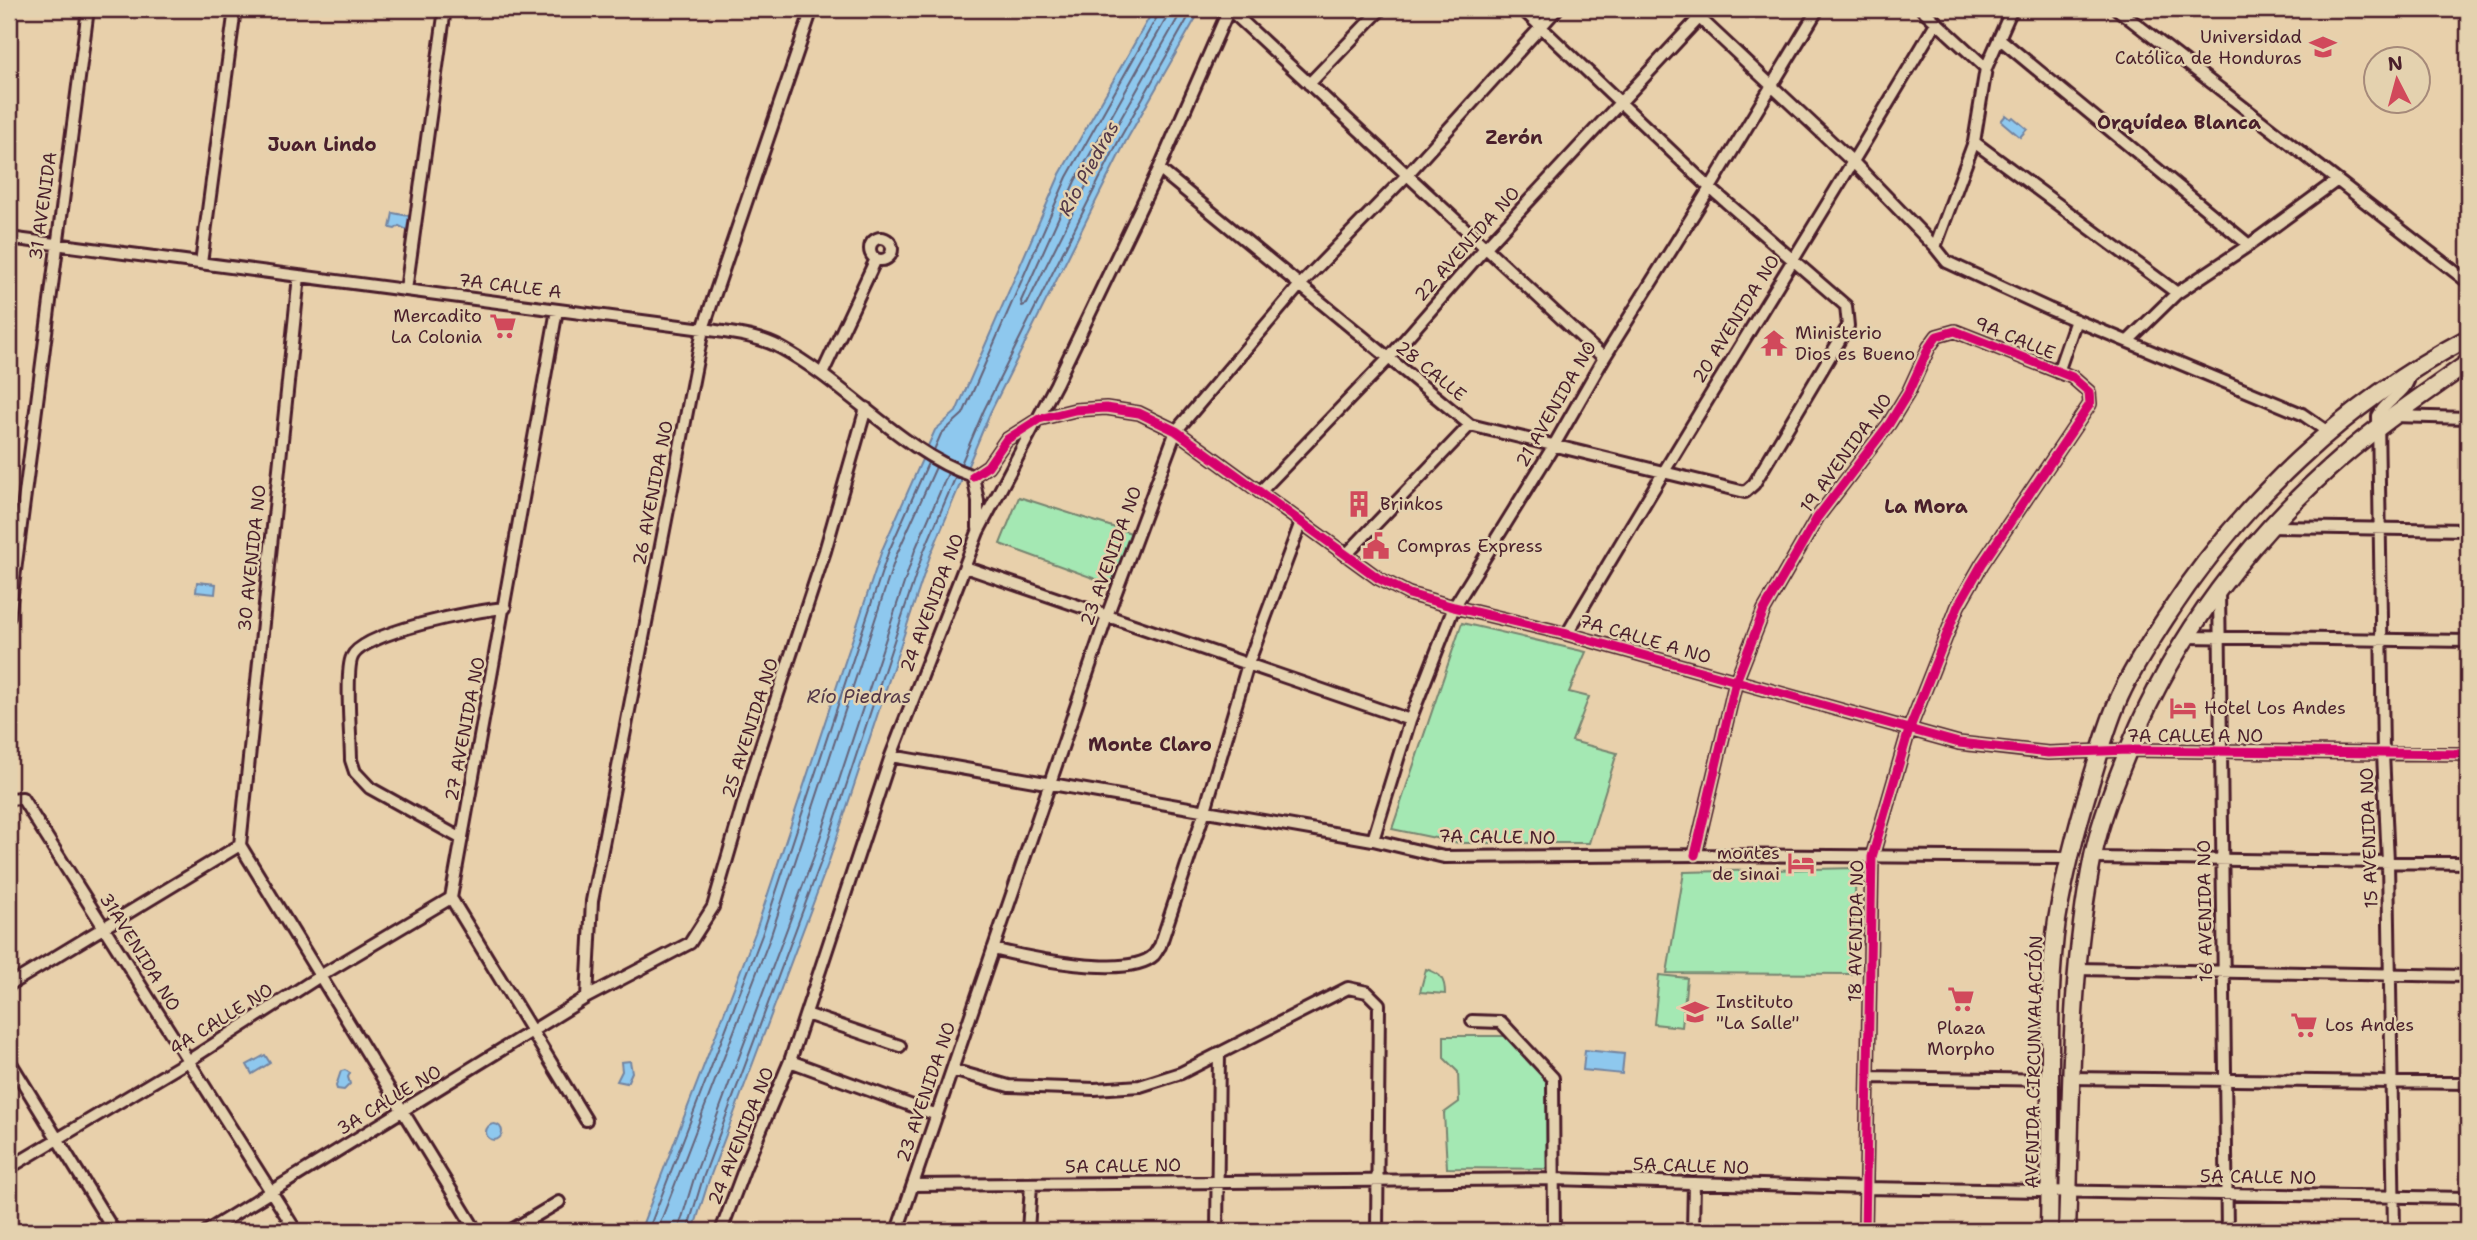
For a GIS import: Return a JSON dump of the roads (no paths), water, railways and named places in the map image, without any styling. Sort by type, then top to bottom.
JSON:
[{"type":"highway","name":"AVENIDA CIRCUNVALACIÓN","points":[[2049,1231],[2050,1018],[2057,923],[2068,858],[2099,753],[2119,698],[2133,669],[2180,597],[2234,525],[2328,432],[2410,373],[2468,338]]},
{"type":"highway","name":"AVENIDA CIRCUNVALACIÓN","points":[[2067,1231],[2070,1079],[2077,969],[2089,882],[2111,792],[2146,709],[2186,637],[2219,590],[2270,527],[2305,490],[2378,427],[2468,363]]},
{"type":"street","name":"31 AVENIDA","points":[[9,617],[88,9]]},
{"type":"street","points":[[201,263],[235,9]]},
{"type":"street","points":[[406,290],[445,9]]},
{"type":"street","name":"26 AVENIDA NO","points":[[587,997],[592,901],[703,329],[812,9]]},
{"type":"street","points":[[1229,9],[1604,358]]},
{"type":"street","name":"24 AVENIDA NO","points":[[721,1231],[790,1061],[891,756],[978,532],[1039,419],[1159,169],[1229,9]]},
{"type":"street","points":[[1309,84],[1381,9]]},
{"type":"street","points":[[1522,9],[1710,188],[1794,260]]},
{"type":"street","name":"23 AVENIDA NO","points":[[897,1231],[1107,616],[1176,431],[1300,285],[1406,176],[1557,9]]},
{"type":"street","points":[[1690,9],[1854,163],[1936,247],[1947,262],[2076,320],[2302,414],[2328,432]]},
{"type":"street","name":"21 AVENIDA NO","points":[[1373,840],[1410,720],[1454,607],[1818,9]]},
{"type":"street","points":[[1922,9],[1986,68]]},
{"type":"street","points":[[1936,247],[1974,142],[1986,68],[2012,9]]},
{"type":"street","points":[[2117,9],[2468,282]]},
{"type":"street","name":"22 AVENIDA NO","points":[[1260,492],[1388,359],[1485,248],[1699,18]]},
{"type":"street","name":"20 AVENIDA NO","points":[[1567,634],[1661,473],[1854,163],[1936,23]]},
{"type":"street","points":[[2000,39],[2249,245]]},
{"type":"street","points":[[1974,142],[2176,293]]},
{"type":"street","name":"28 CALLE","points":[[1159,169],[1470,425],[1735,491],[1745,492],[1754,484],[1848,326],[1846,306],[1794,260]]},
{"type":"street","points":[[2129,340],[2176,293],[2249,245],[2336,181]]},
{"type":"street","name":"7A CALLE A","points":[[9,238],[758,338],[780,347],[822,374],[921,450],[970,475]]},
{"type":"street","points":[[822,374],[876,259]]},
{"type":"street","name":"30 AVENIDA NO","points":[[240,845],[299,276]]},
{"type":"street","name":"27 AVENIDA NO","points":[[451,898],[557,310]]},
{"type":"street","points":[[2058,372],[2076,320]]},
{"type":"street","name":"9A CALLE","points":[[1929,346],[1937,336],[1955,331],[2072,377],[2089,392]]},
{"type":"street","name":"19 AVENIDA NO","points":[[1695,855],[1736,681],[1764,610],[1817,518],[1889,424],[1908,393],[1929,346]]},
{"type":"street","name":"15 AVENIDA NO","points":[[2394,1231],[2378,416],[2383,406],[2405,389],[2410,373]]},
{"type":"street","name":"18 AVENIDA NO","points":[[1865,1231],[1872,857],[1909,730],[1958,606],[1982,564],[2082,418],[2090,404],[2089,392]]},
{"type":"street","name":"25 AVENIDA NO","points":[[587,997],[690,943],[713,907],[753,770],[825,551],[866,408]]},
{"type":"street","name":"7A CALLE A NO","points":[[970,475],[988,467],[1006,440],[1039,419],[1075,410],[1106,408],[1139,413],[1176,431],[1378,578],[1409,594],[1567,634],[1959,743],[2048,754],[2129,750],[2468,754]]},
{"type":"street","points":[[2393,416],[2468,418]]},
{"type":"street","points":[[1346,555],[1470,425]]},
{"type":"street","points":[[970,475],[978,501],[978,532]]},
{"type":"street","points":[[993,949],[1029,958],[1100,966],[1133,964],[1154,955],[1160,946],[1205,810],[1248,664],[1301,522]]},
{"type":"street","points":[[2270,527],[2468,530]]},
{"type":"street","points":[[965,567],[1410,720]]},
{"type":"street","name":"16 AVENIDA NO","points":[[2219,590],[2227,1231]]},
{"type":"street","points":[[462,839],[362,781],[351,760],[349,673],[352,657],[360,646],[376,639],[448,616],[505,608]]},
{"type":"street","points":[[2186,637],[2468,641]]},
{"type":"street","name":"7A CALLE NO","points":[[891,756],[1373,840],[1444,856],[2068,858]]},
{"type":"street","name":"31AVENIDA NO","points":[[9,799],[22,798],[296,1231]]},
{"type":"street","points":[[9,985],[240,845],[476,1231]]},
{"type":"street","points":[[2095,858],[2468,863]]},
{"type":"street","points":[[451,898],[586,1120]]},
{"type":"street","name":"4A CALLE NO","points":[[9,1168],[451,898]]},
{"type":"street","points":[[2077,969],[2468,975]]},
{"type":"street","points":[[952,1070],[1009,1086],[1095,1089],[1140,1086],[1181,1073],[1348,988],[1367,992],[1379,1004],[1377,1231]]},
{"type":"street","name":"3A CALLE NO","points":[[207,1231],[587,997]]},
{"type":"street","points":[[806,1014],[900,1046]]},
{"type":"street","points":[[1472,1021],[1501,1022],[1553,1078],[1554,1231]]},
{"type":"street","points":[[1217,1231],[1219,1053]]},
{"type":"street","points":[[9,1060],[114,1231]]},
{"type":"street","points":[[790,1061],[937,1115]]},
{"type":"street","points":[[1868,1077],[2050,1080]]},
{"type":"street","points":[[2070,1079],[2468,1083]]},
{"type":"street","name":"5A CALLE NO","points":[[913,1185],[1554,1179],[1865,1188],[2468,1198]]},
{"type":"street","points":[[1693,1231],[1694,1183]]},
{"type":"street","points":[[1028,1231],[1031,1185]]},
{"type":"street","points":[[510,1231],[559,1202]]},
{"type":"water","name":"Río Piedras","points":[[1154,9],[1201,9],[1126,141],[990,413],[930,556],[829,861],[709,1180],[693,1231],[640,1231],[755,933],[882,550],[935,430],[956,412],[1060,174]]},
{"type":"water","points":[[2006,115],[2011,119],[2013,117],[2027,129],[2020,137],[2001,121]]},
{"type":"water","points":[[393,213],[409,216],[407,230],[399,226],[390,228]]},
{"type":"water","points":[[197,582],[216,584],[215,594],[196,592]]},
{"type":"water","points":[[1585,1050],[1624,1054],[1622,1074],[1583,1070]]},
{"type":"water","points":[[265,1055],[270,1063],[252,1074],[247,1065]]},
{"type":"water","points":[[630,1061],[632,1072],[627,1083],[617,1081],[622,1071],[621,1062]]},
{"type":"water","points":[[341,1071],[350,1073],[350,1084],[344,1090],[337,1089]]},
{"type":"water","points":[[494,1124],[500,1126],[500,1138],[494,1140],[488,1138],[486,1132],[488,1126]]},
{"type":"place","name":"Universidad Católica de Honduras","points":[[2323,47]]},
{"type":"place","name":"Mercadito La Colonia","points":[[503,326]]},
{"type":"place","name":"Ministerio Dios es Bueno","points":[[1774,343]]},
{"type":"place","name":"Brinkos","points":[[1359,504]]},
{"type":"place","name":"Compras Express","points":[[1376,546]]},
{"type":"place","name":"Hotel Los Andes","points":[[2183,708]]},
{"type":"place","name":"montes de sinai","points":[[1801,863]]},
{"type":"place","name":"Plaza Morpho","points":[[1961,999]]},
{"type":"place","name":"Instituto \"La Salle\"","points":[[1695,1012]]},
{"type":"place","name":"Los Andes","points":[[2304,1025]]},
{"type":"district","name":"Orquídea Blanca","points":[[2179,122]]},
{"type":"district","name":"Zerón","points":[[1514,137]]},
{"type":"district","name":"Juan Lindo","points":[[322,144]]},
{"type":"district","name":"La Mora","points":[[1926,506]]},
{"type":"district","name":"Monte Claro","points":[[1150,744]]}]
